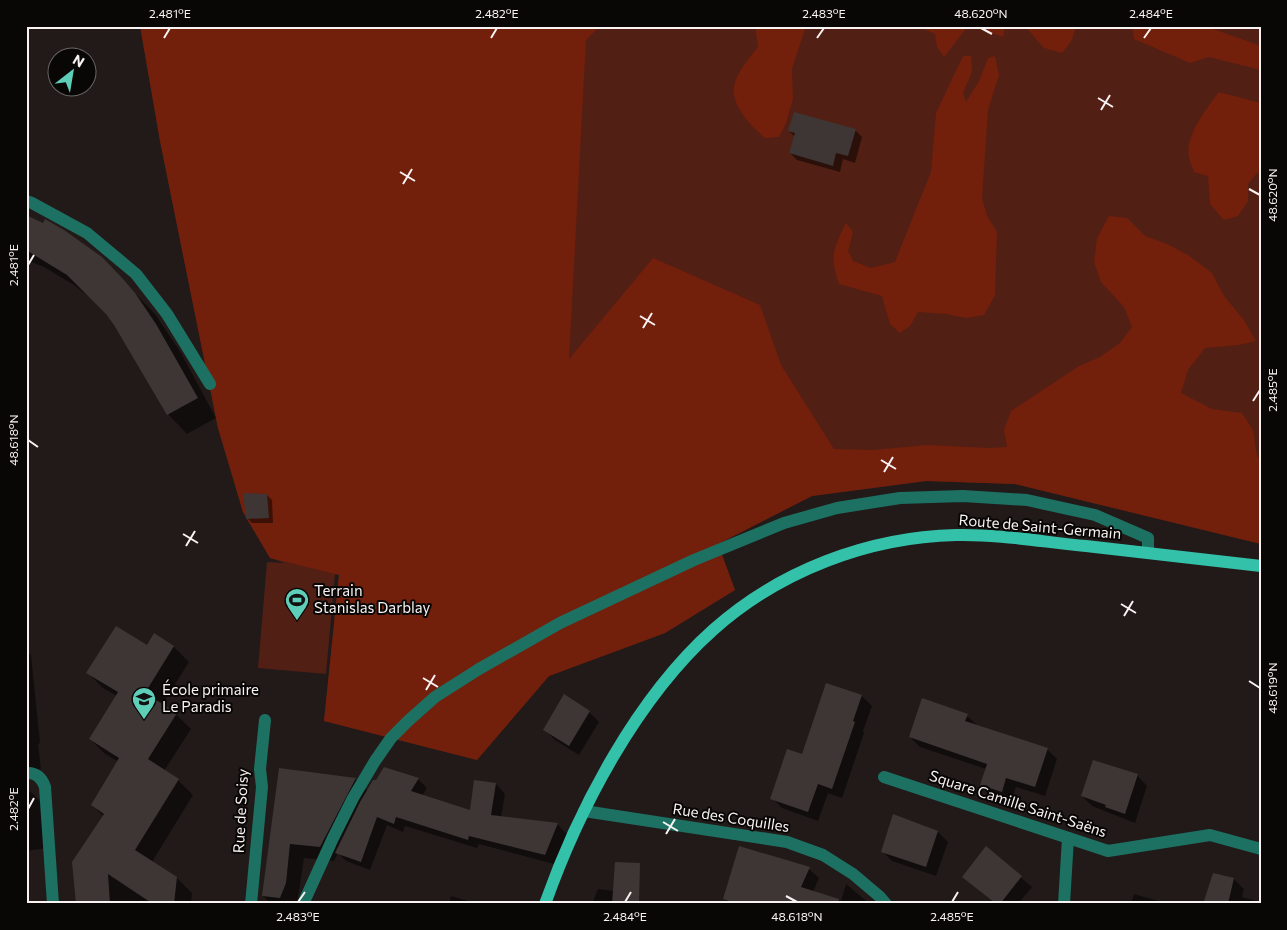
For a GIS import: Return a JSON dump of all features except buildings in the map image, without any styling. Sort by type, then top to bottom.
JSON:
[{"type":"main road","name":"Route de Saint-Germain","points":[[545,904],[560,862],[611,760],[642,712],[677,666],[714,629],[757,596],[807,568],[849,553],[895,541],[955,535],[1005,537],[1261,566]]},
{"type":"street","points":[[26,201],[87,232],[136,274],[167,314],[210,384]]},
{"type":"street","points":[[303,904],[332,838],[375,761],[402,727],[435,697],[487,664],[560,623],[694,560],[784,523],[837,508],[900,498],[963,496],[1027,500],[1095,515],[1148,538],[1148,552]]},
{"type":"street","name":"Rue de Soisy","points":[[250,904],[262,787],[260,769],[265,720]]},
{"type":"street","points":[[26,773],[35,774],[40,777],[45,787],[54,904]]},
{"type":"street","name":"Square Camille Saint-Saëns","points":[[884,777],[1108,851],[1210,835],[1261,850]]},
{"type":"street","name":"Rue des Coquilles","points":[[584,811],[787,842],[823,855],[853,874],[886,904]]},
{"type":"street","points":[[1064,904],[1068,838]]},
{"type":"shaded area","points":[[140,26],[1261,26],[1261,544],[1015,484],[926,481],[812,496],[718,544],[735,590],[665,633],[549,676],[477,760],[324,721],[339,575],[335,574],[326,674],[258,668],[267,562],[285,563],[270,558],[243,512],[218,428],[160,141]]},
{"type":"shaded area","points":[[140,26],[600,26],[586,40],[569,359],[653,258],[760,305],[781,365],[834,449],[873,450],[927,445],[1007,447],[1004,430],[1011,411],[1079,366],[1100,357],[1120,343],[1132,327],[1124,307],[1101,282],[1094,262],[1097,238],[1109,216],[1127,218],[1145,236],[1167,244],[1188,255],[1212,273],[1224,296],[1244,320],[1256,341],[1239,345],[1205,348],[1188,370],[1181,393],[1212,409],[1242,413],[1253,430],[1257,456],[1261,460],[1261,544],[1015,484],[926,481],[812,496],[718,544],[735,590],[665,633],[549,676],[477,760],[324,721],[339,575],[270,558],[243,512],[218,428],[160,141]]},
{"type":"shaded area","points":[[755,26],[806,26],[792,69],[793,99],[786,123],[779,137],[765,138],[739,109],[734,94],[737,76],[758,47]]},
{"type":"shaded area","points":[[923,26],[968,26],[944,57],[937,47],[935,34],[922,28]]},
{"type":"shaded area","points":[[974,26],[1005,26],[1003,37]]},
{"type":"shaded area","points":[[1025,26],[1076,26],[1072,40],[1062,53],[1044,48]]},
{"type":"shaded area","points":[[1132,26],[1205,26],[1261,46],[1261,70],[1209,57],[1190,63],[1134,39]]},
{"type":"shaded area","points":[[963,56],[971,56],[972,72],[963,93],[966,102],[979,81],[988,58],[995,56],[999,75],[988,110],[982,198],[987,216],[997,232],[995,295],[984,315],[966,318],[918,312],[910,326],[900,333],[890,324],[882,296],[839,284],[834,266],[834,252],[846,223],[853,232],[848,251],[853,261],[871,268],[895,262],[931,172],[936,113]]},
{"type":"shaded area","points":[[1219,92],[1261,103],[1261,173],[1257,173],[1248,184],[1248,201],[1238,216],[1224,220],[1210,204],[1208,176],[1194,172],[1189,159],[1190,140],[1198,122]]},
{"type":"place","name":"Terrain Stanislas Darblay","points":[[297,621]]},
{"type":"place","name":"École primaire Le Paradis","points":[[144,720]]}]
